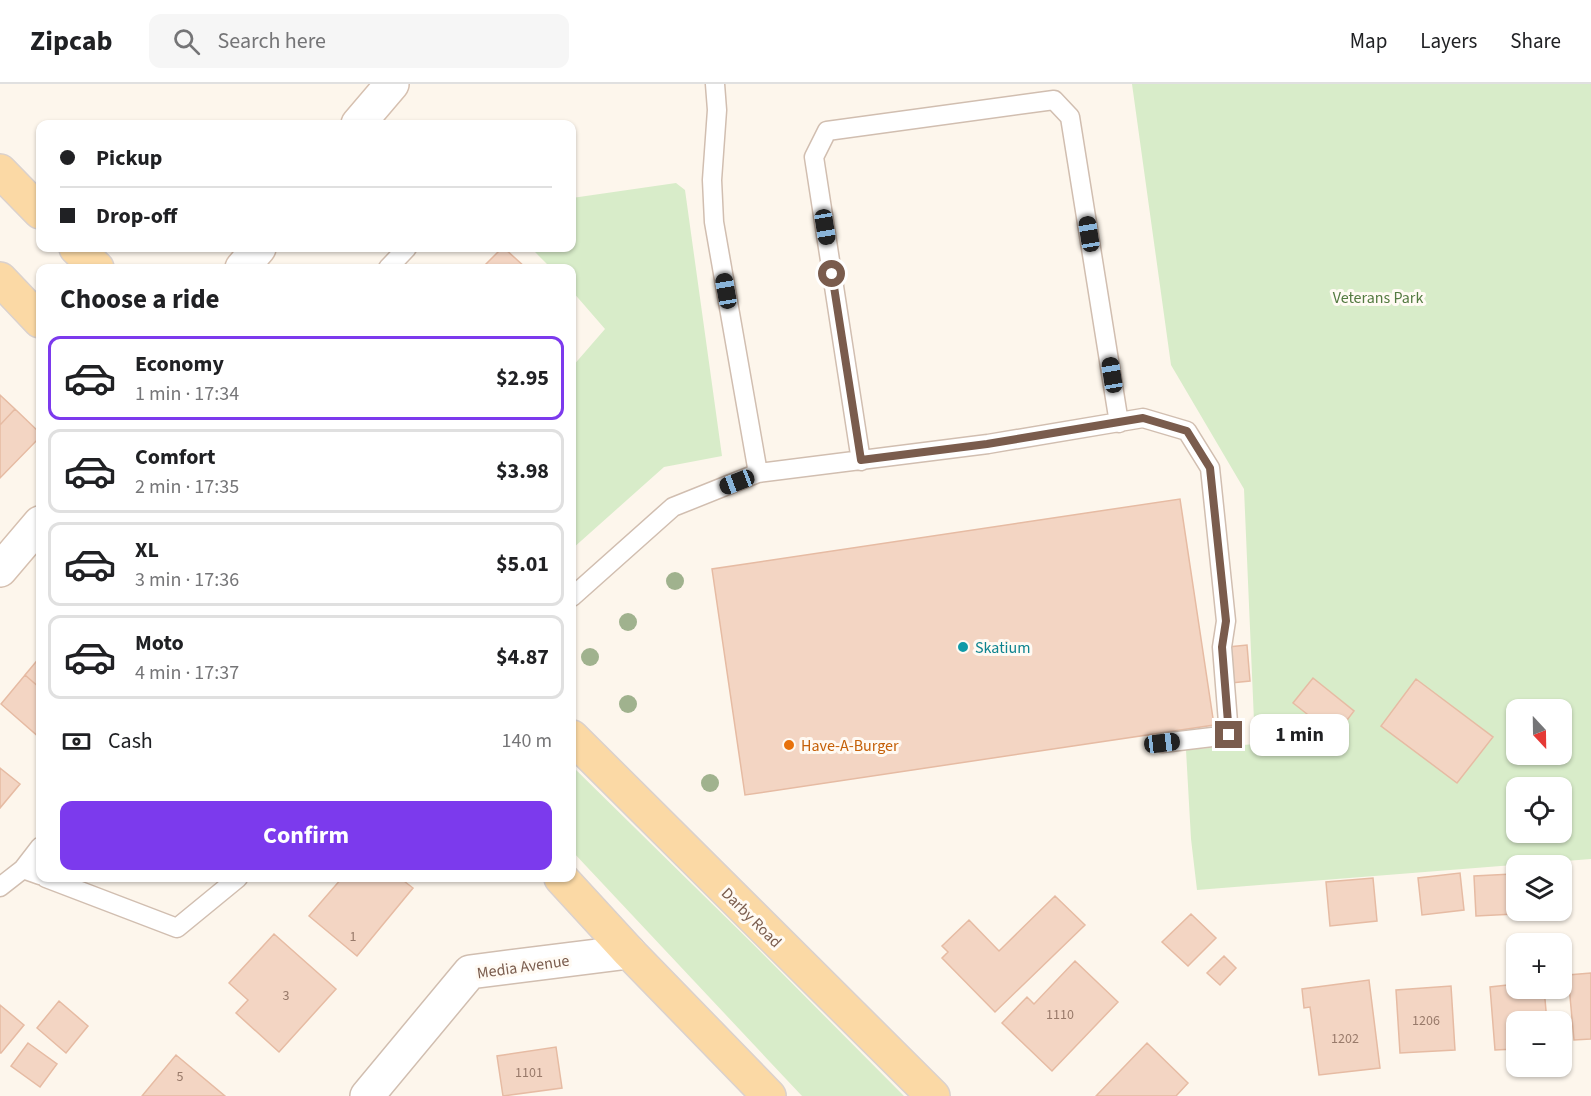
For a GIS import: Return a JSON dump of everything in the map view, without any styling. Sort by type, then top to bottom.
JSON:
[{"type":"main road","points":[[0,171],[36,208]]},
{"type":"main road","points":[[80,252],[93,264]]},
{"type":"main road","points":[[0,279],[36,317]]},
{"type":"main road","name":"Darby Road","points":[[576,741],[933,1096]]},
{"type":"main road","points":[[565,882],[628,952],[769,1096]]},
{"type":"street","points":[[361,120],[392,84]]},
{"type":"street","points":[[245,264],[256,252]]},
{"type":"street","points":[[0,570],[36,528]]},
{"type":"street","name":"Media Avenue","points":[[367,1096],[470,972],[628,952]]},
{"type":"lane","points":[[715,84],[717,110],[712,180],[714,222],[758,474]]},
{"type":"lane","points":[[861,460],[814,157],[827,132],[1054,100],[1070,117],[1119,423]]},
{"type":"lane","points":[[392,264],[403,252]]},
{"type":"lane","points":[[576,593],[673,507],[758,474],[987,444],[1143,418],[1187,431],[1210,468],[1226,621],[1222,647],[1229,735],[1162,743]]},
{"type":"lane","points":[[0,887],[23,869],[36,852]]},
{"type":"lane","points":[[23,869],[36,874]]},
{"type":"lane","points":[[56,882],[177,928],[233,882]]},
{"type":"green space","name":"Veterans Park","points":[[1132,84],[1591,84],[1591,859],[1572,860],[1572,855],[1506,855],[1506,866],[1197,890],[1191,839],[1186,750],[1255,744],[1244,489],[1171,365]]},
{"type":"green space","points":[[676,183],[685,190],[722,456],[664,467],[576,545],[576,362],[605,329],[576,296],[576,264],[547,264],[535,252],[576,252],[576,197]]},
{"type":"green space","points":[[576,770],[904,1096],[802,1096],[576,855]]},
{"type":"building","points":[[498,252],[508,252],[522,264],[486,264]]},
{"type":"building","points":[[0,395],[15,409],[0,425]]},
{"type":"building","points":[[15,409],[36,429],[36,441],[0,478],[0,425]]},
{"type":"building","name":"Skatium","points":[[1180,499],[1214,725],[745,795],[712,569]]},
{"type":"building","points":[[1247,645],[1250,681],[1231,683],[1228,647]]},
{"type":"building","points":[[36,662],[36,685],[25,675]]},
{"type":"building","points":[[25,675],[36,685],[36,735],[1,704]]},
{"type":"building","points":[[1313,678],[1354,711],[1335,736],[1293,703]]},
{"type":"building","points":[[1416,679],[1493,737],[1457,783],[1381,726]]},
{"type":"building","points":[[0,768],[20,784],[0,808]]},
{"type":"building","points":[[1460,873],[1464,910],[1422,915],[1418,878]]},
{"type":"building","points":[[1506,874],[1506,914],[1476,916],[1474,876]]},
{"type":"building","points":[[1373,878],[1377,921],[1330,926],[1326,882]]},
{"type":"building","points":[[339,882],[405,882],[413,888],[357,956],[309,916]]},
{"type":"building","points":[[1055,896],[1085,925],[995,1012],[942,958],[948,952],[942,946],[969,920],[999,951]]},
{"type":"building","points":[[1191,914],[1216,938],[1188,966],[1162,942]]},
{"type":"building","points":[[274,934],[336,989],[279,1052],[236,1013],[248,1000],[229,983]]},
{"type":"building","points":[[1224,956],[1236,968],[1220,985],[1207,973]]},
{"type":"building","points":[[1075,961],[1118,1002],[1052,1071],[1002,1023],[1027,997],[1034,1004]]},
{"type":"building","points":[[1591,973],[1591,1039],[1574,1040],[1570,999],[1572,975]]},
{"type":"building","points":[[1369,980],[1380,1068],[1319,1075],[1310,1007],[1304,1008],[1302,989]]},
{"type":"building","points":[[1506,985],[1506,999],[1545,999],[1546,1011],[1506,1011],[1506,1049],[1495,1050],[1490,987]]},
{"type":"building","points":[[1451,986],[1455,1050],[1400,1053],[1396,990]]},
{"type":"building","points":[[59,1001],[88,1026],[66,1053],[37,1028]]},
{"type":"building","points":[[0,1005],[24,1025],[1,1053],[0,1053]]},
{"type":"building","points":[[28,1043],[57,1064],[40,1087],[11,1066]]},
{"type":"building","points":[[1147,1043],[1188,1083],[1176,1096],[1096,1096]]},
{"type":"building","points":[[556,1047],[562,1088],[503,1096],[497,1056]]},
{"type":"building","points":[[176,1055],[225,1096],[142,1096]]},
{"type":"place","name":"Skatium","points":[[963,647]]},
{"type":"place","name":"Have-A-Burger","points":[[789,745]]},
{"type":"route","points":[[832,274],[861,460],[987,444],[1143,418],[1187,431],[1210,468],[1226,621],[1222,647],[1229,735]]}]
